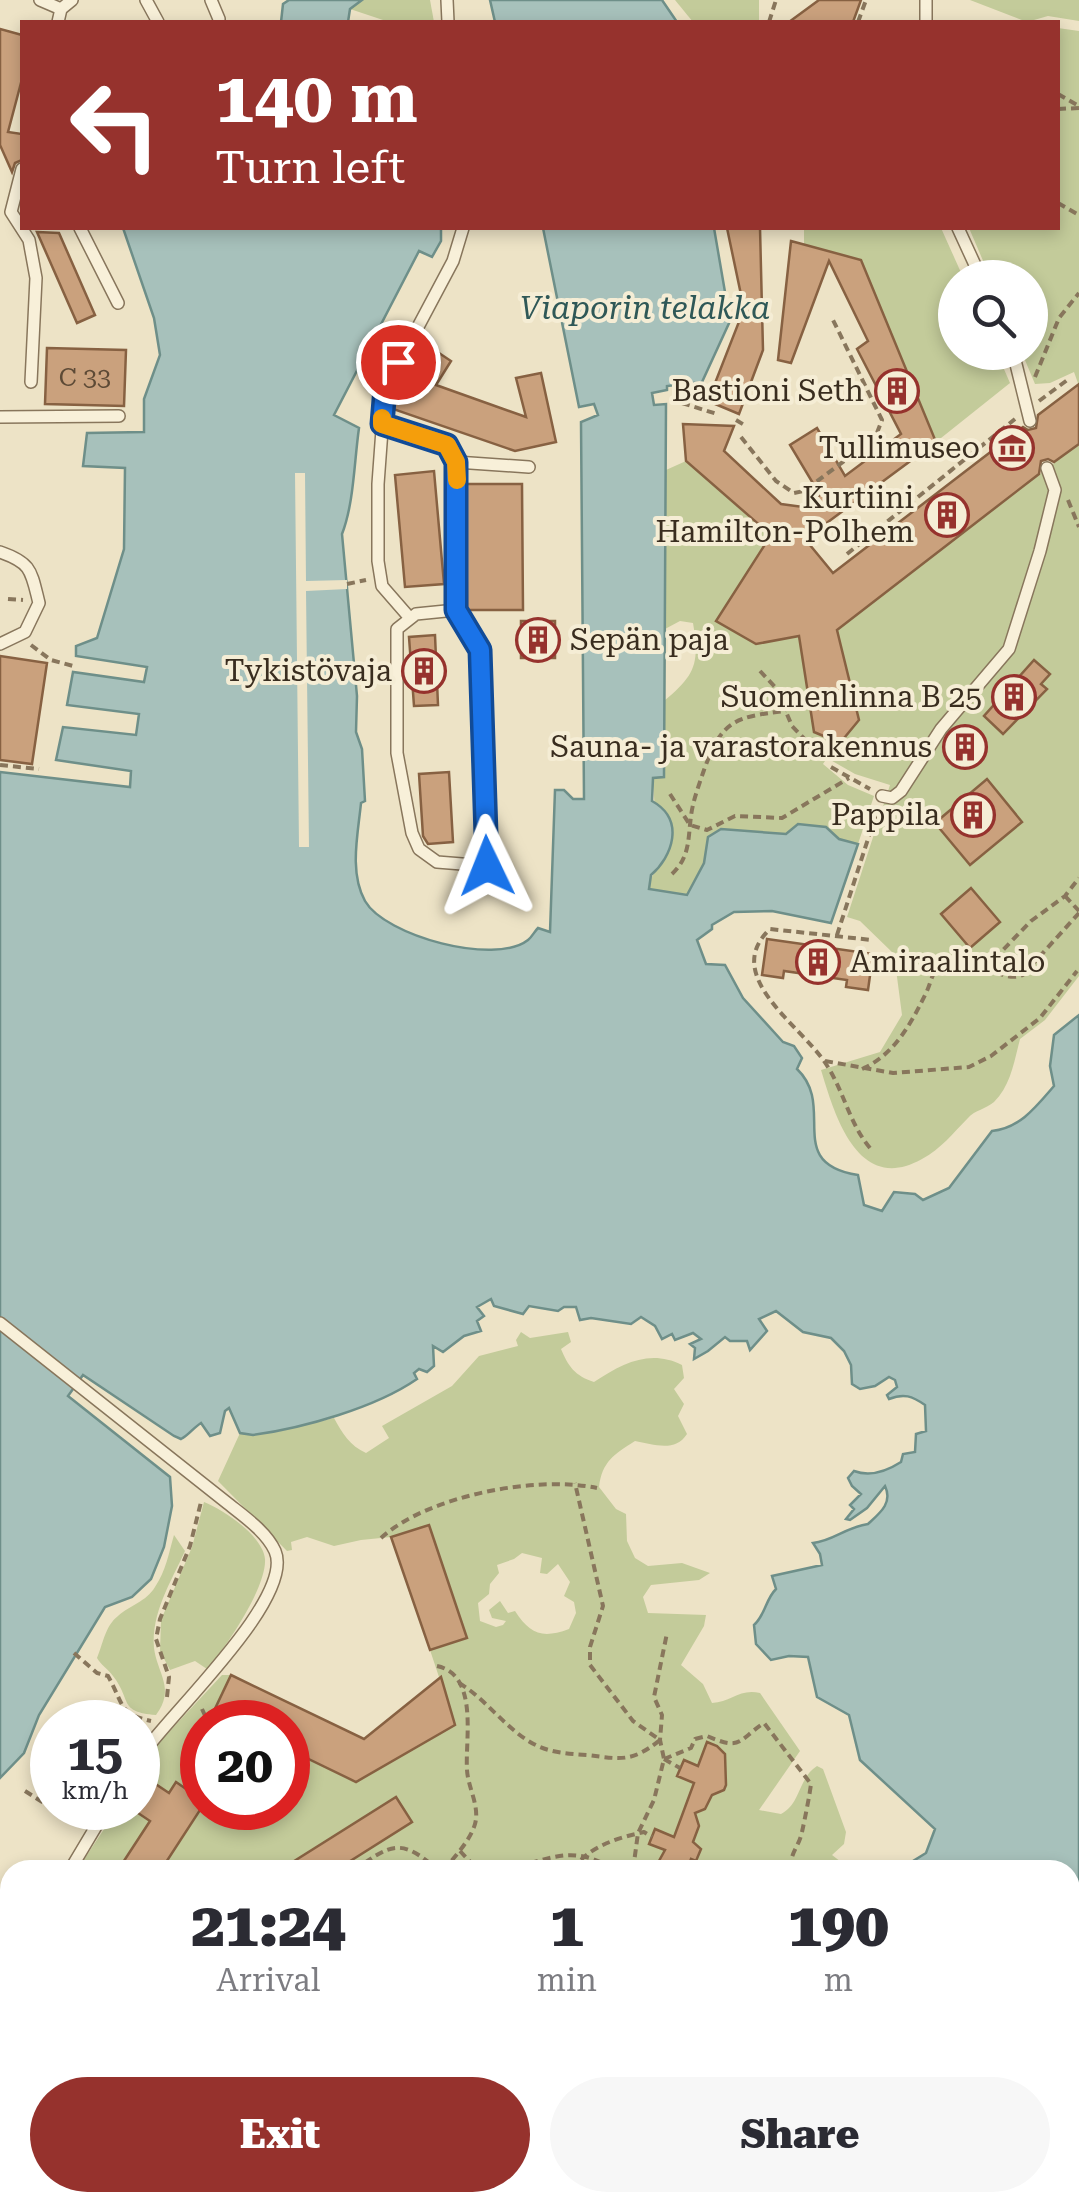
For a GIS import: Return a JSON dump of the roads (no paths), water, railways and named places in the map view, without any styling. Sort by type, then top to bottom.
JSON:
[{"type":"lane","points":[[40,0],[61,9]]},
{"type":"lane","points":[[58,20],[61,9],[72,0]]},
{"type":"lane","points":[[211,0],[219,19]]},
{"type":"lane","points":[[20,177],[11,212],[20,226]]},
{"type":"lane","points":[[23,230],[29,240],[36,278],[31,382]]},
{"type":"lane","points":[[81,230],[118,304]]},
{"type":"lane","points":[[409,617],[382,586],[378,561],[385,388],[452,261],[462,230]]},
{"type":"lane","points":[[959,230],[973,260]]},
{"type":"lane","points":[[1018,370],[1027,410]]},
{"type":"lane","points":[[0,418],[119,416]]},
{"type":"lane","points":[[382,424],[447,445],[456,462],[456,610],[480,650],[487,866],[437,862],[419,849],[412,834],[397,753],[398,629],[409,617],[456,610]]},
{"type":"lane","points":[[456,462],[529,467]]},
{"type":"lane","points":[[882,796],[892,798],[901,792],[941,730],[1008,649],[1055,490],[1047,468]]},
{"type":"lane","points":[[0,552],[23,560],[39,603],[32,622],[20,635],[0,644]]},
{"type":"lane","points":[[0,1322],[206,1486],[276,1552],[278,1565],[271,1588],[229,1654],[160,1729]]},
{"type":"lane","points":[[76,1860],[94,1830]]},
{"type":"water","points":[[289,0],[362,0],[350,9],[348,20],[281,20],[283,4]]},
{"type":"water","points":[[490,0],[662,0],[676,20],[495,20]]},
{"type":"water","name":"Viaporin telakka","points":[[124,230],[441,230],[441,241],[432,257],[419,251],[334,415],[359,428],[342,534],[357,696],[356,732],[362,749],[365,801],[361,803],[357,840],[357,878],[365,901],[394,926],[467,948],[512,947],[528,940],[538,928],[550,932],[555,790],[564,790],[573,799],[584,799],[581,422],[598,415],[594,404],[579,407],[543,230],[714,230],[730,321],[702,382],[667,386],[667,390],[652,393],[654,405],[666,404],[664,777],[653,778],[652,801],[669,818],[672,838],[665,859],[651,875],[649,889],[687,895],[704,863],[708,837],[721,829],[786,834],[798,824],[826,827],[839,839],[858,844],[831,923],[772,911],[734,912],[697,940],[706,964],[725,965],[743,998],[783,1042],[794,1046],[802,1058],[797,1069],[813,1100],[816,1146],[822,1159],[835,1169],[858,1175],[864,1205],[882,1211],[894,1192],[915,1194],[923,1200],[949,1188],[992,1131],[1011,1126],[1034,1109],[1054,1086],[1050,1066],[1054,1035],[1079,1015],[1079,1860],[915,1860],[926,1853],[935,1829],[860,1760],[849,1715],[817,1697],[808,1657],[771,1660],[756,1644],[754,1625],[776,1589],[772,1576],[822,1565],[813,1543],[868,1524],[884,1507],[885,1486],[867,1508],[846,1519],[854,1509],[850,1505],[861,1494],[848,1478],[854,1471],[878,1472],[901,1462],[903,1454],[915,1452],[916,1434],[926,1431],[925,1405],[908,1396],[889,1399],[887,1395],[897,1387],[895,1380],[889,1377],[860,1389],[852,1384],[851,1365],[844,1351],[831,1338],[803,1332],[776,1311],[759,1319],[767,1331],[750,1350],[747,1341],[730,1341],[725,1337],[694,1359],[695,1348],[690,1344],[701,1339],[693,1333],[675,1340],[672,1334],[662,1339],[655,1326],[641,1317],[631,1324],[580,1320],[576,1307],[558,1311],[529,1306],[523,1314],[494,1306],[491,1299],[477,1307],[484,1316],[477,1321],[481,1331],[464,1336],[443,1352],[433,1346],[434,1366],[427,1372],[419,1369],[414,1373],[417,1379],[400,1389],[338,1415],[253,1435],[240,1433],[229,1408],[220,1433],[210,1436],[201,1423],[181,1439],[83,1375],[68,1396],[170,1477],[172,1506],[164,1547],[151,1579],[132,1597],[105,1607],[48,1700],[30,1700],[30,1738],[24,1753],[0,1778],[0,772],[130,787],[131,771],[56,760],[63,727],[136,735],[139,714],[67,705],[73,672],[144,682],[147,667],[76,656],[76,646],[97,638],[124,549],[125,468],[83,466],[87,433],[144,432],[144,399],[160,355],[154,318]]},
{"type":"place","name":"Bastioni Seth","points":[[897,391]]},
{"type":"place","name":"Tullimuseo","points":[[1012,448]]},
{"type":"place","name":"Kurtiini Hamilton-Polhem","points":[[947,515]]},
{"type":"place","name":"Sepän paja","points":[[538,640]]},
{"type":"place","name":"Tykistövaja","points":[[424,671]]},
{"type":"place","name":"Suomenlinna B 25","points":[[1014,697]]},
{"type":"place","name":"Sauna- ja varastorakennus","points":[[965,747]]},
{"type":"place","name":"Pappila","points":[[973,815]]},
{"type":"place","name":"Amiraalintalo","points":[[818,962]]}]
